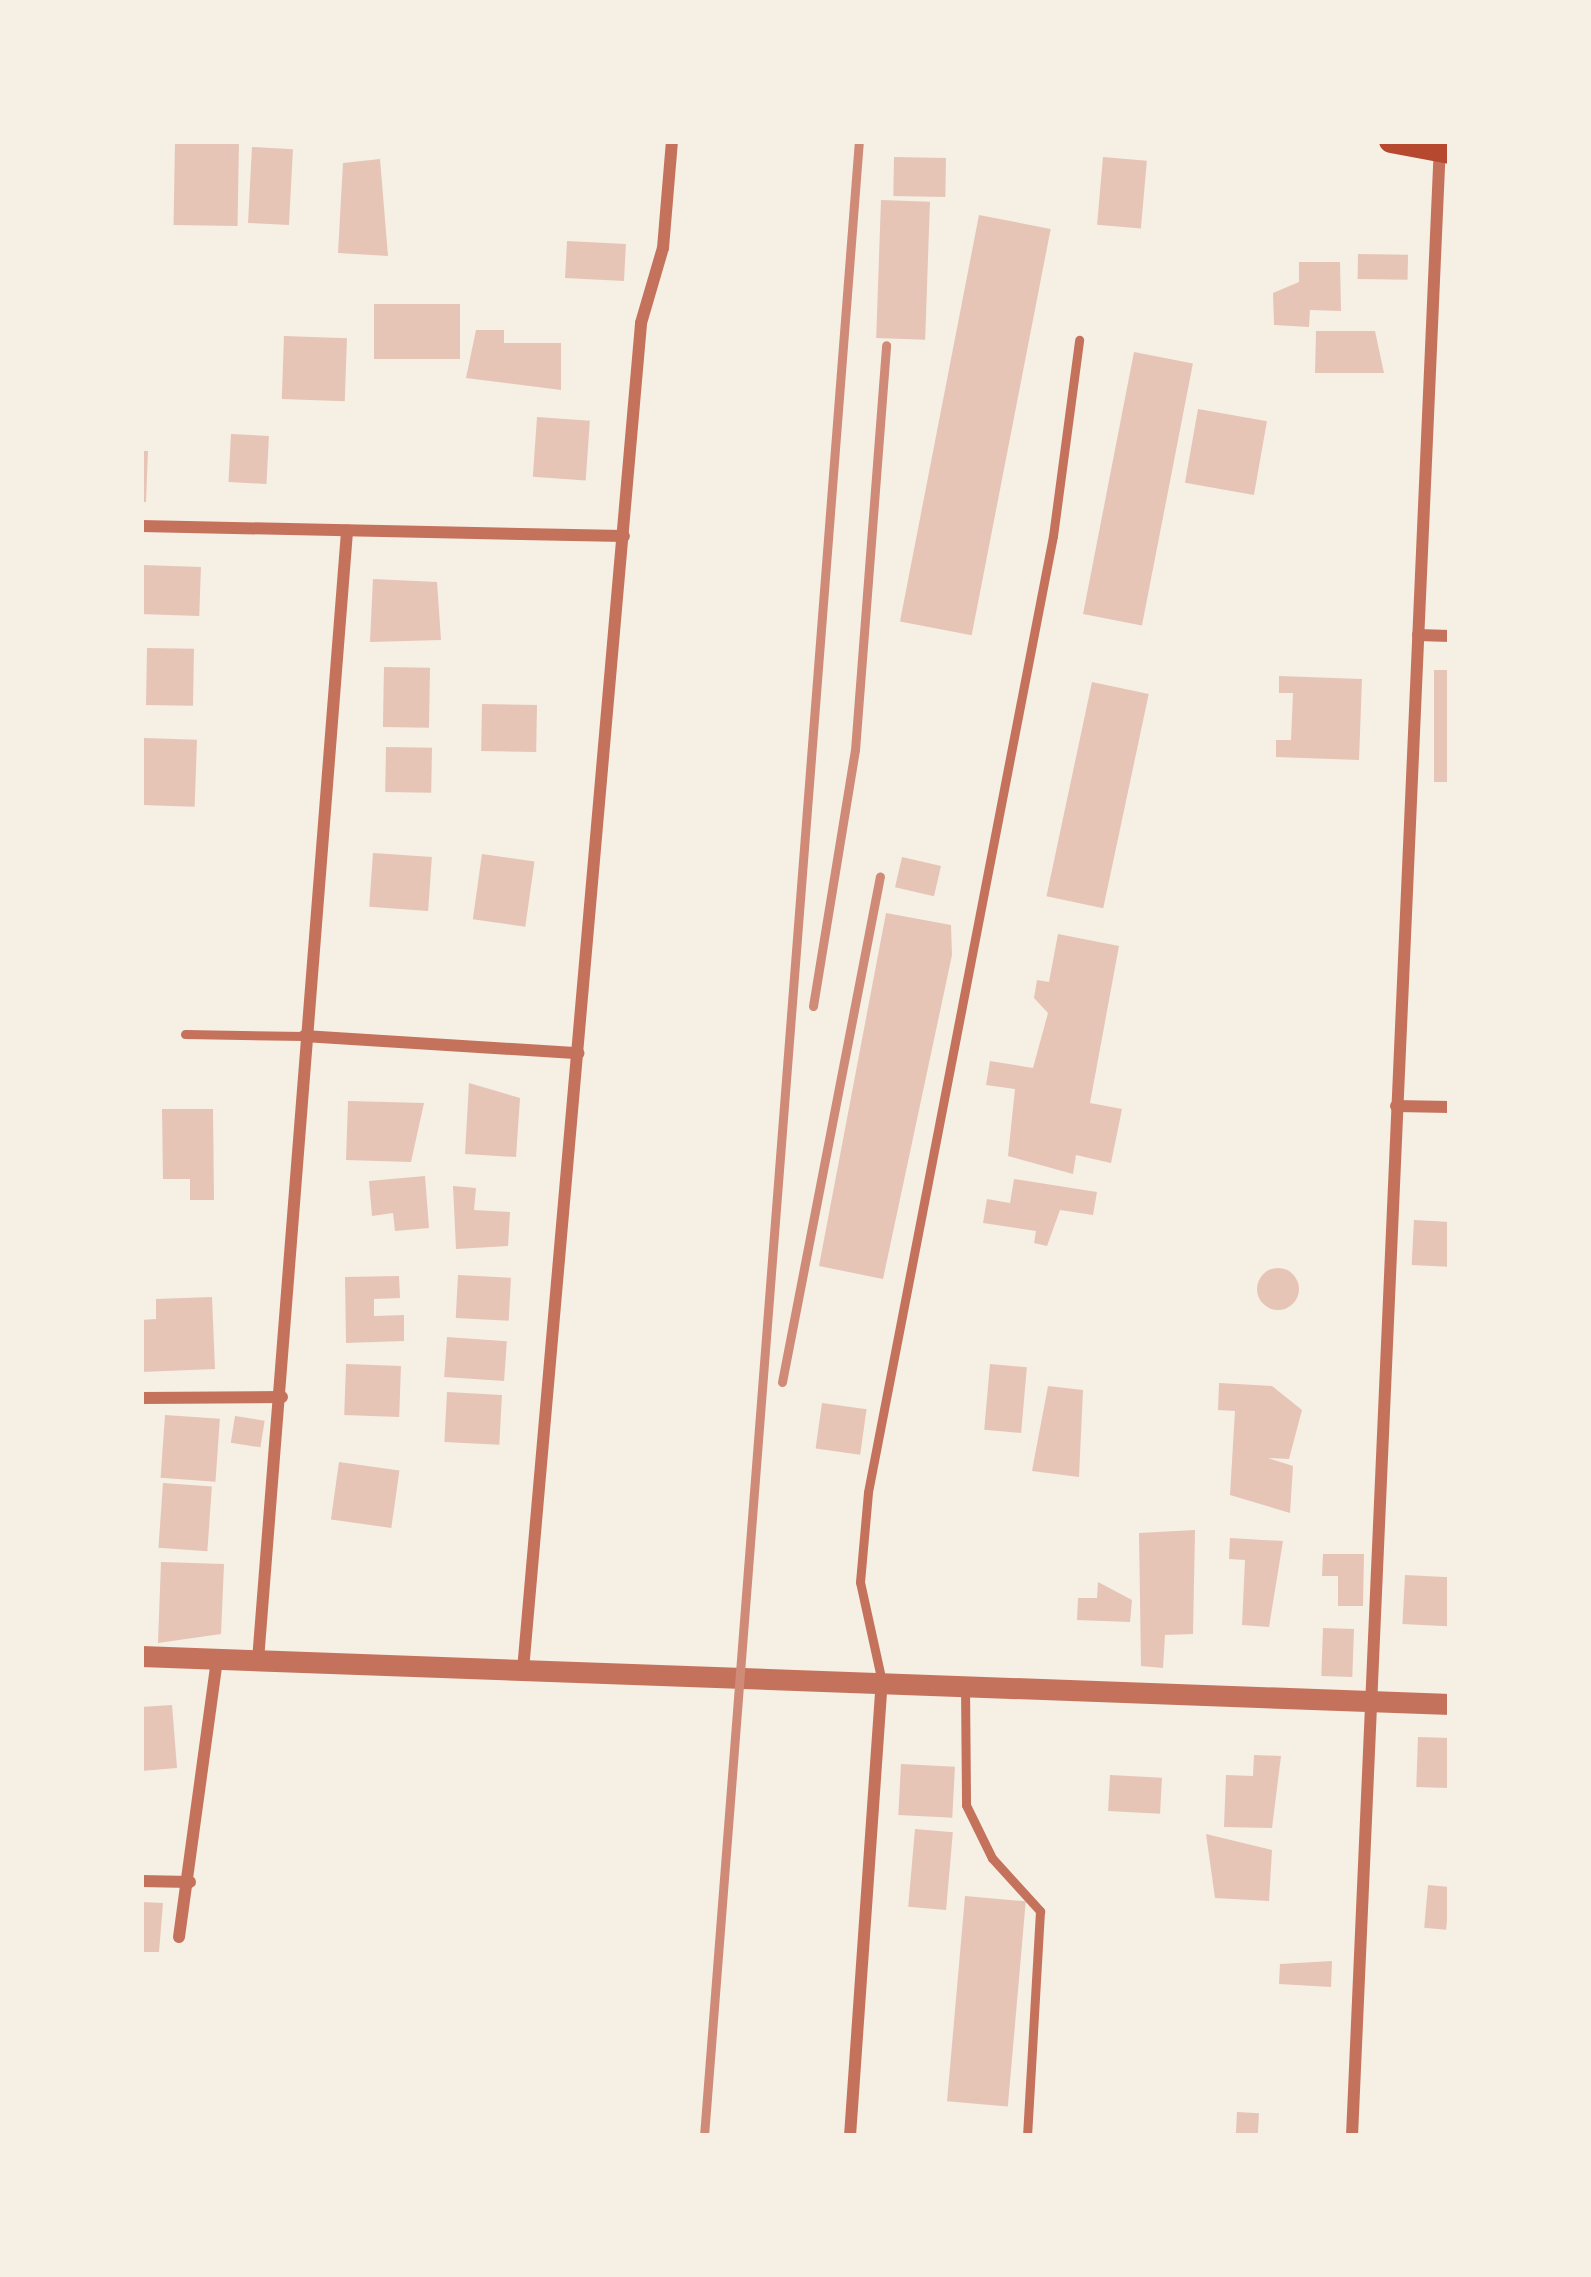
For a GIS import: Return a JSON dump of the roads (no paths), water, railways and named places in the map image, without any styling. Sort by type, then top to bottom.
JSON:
[{"type":"main road","points":[[1391,141],[1443,148]]},
{"type":"street","points":[[524,1670],[641,323],[663,248],[672,141]]},
{"type":"street","points":[[1352,2136],[1443,148]]},
{"type":"street","points":[[141,526],[624,536]]},
{"type":"street","points":[[258,1660],[347,531]]},
{"type":"street","points":[[1418,635],[1450,637]]},
{"type":"street","points":[[304,1036],[578,1053]]},
{"type":"street","points":[[1396,1106],[1450,1108]]},
{"type":"street","points":[[141,1398],[282,1397]]},
{"type":"street","points":[[141,1656],[1450,1704]]},
{"type":"street","points":[[178,1937],[190,1882],[217,1659]]},
{"type":"street","points":[[850,2136],[882,1682]]},
{"type":"street","points":[[141,1881],[190,1882]]},
{"type":"lane","points":[[882,1682],[860,1582],[868,1492],[1053,536],[1079,340]]},
{"type":"lane","points":[[185,1034],[304,1036]]},
{"type":"lane","points":[[964,1685],[965,1804],[992,1858],[1039,1899],[1027,2136]]},
{"type":"railway","points":[[704,2136],[859,141]]},
{"type":"railway","points":[[813,1006],[855,750],[886,345]]},
{"type":"railway","points":[[782,1382],[880,876]]}]
